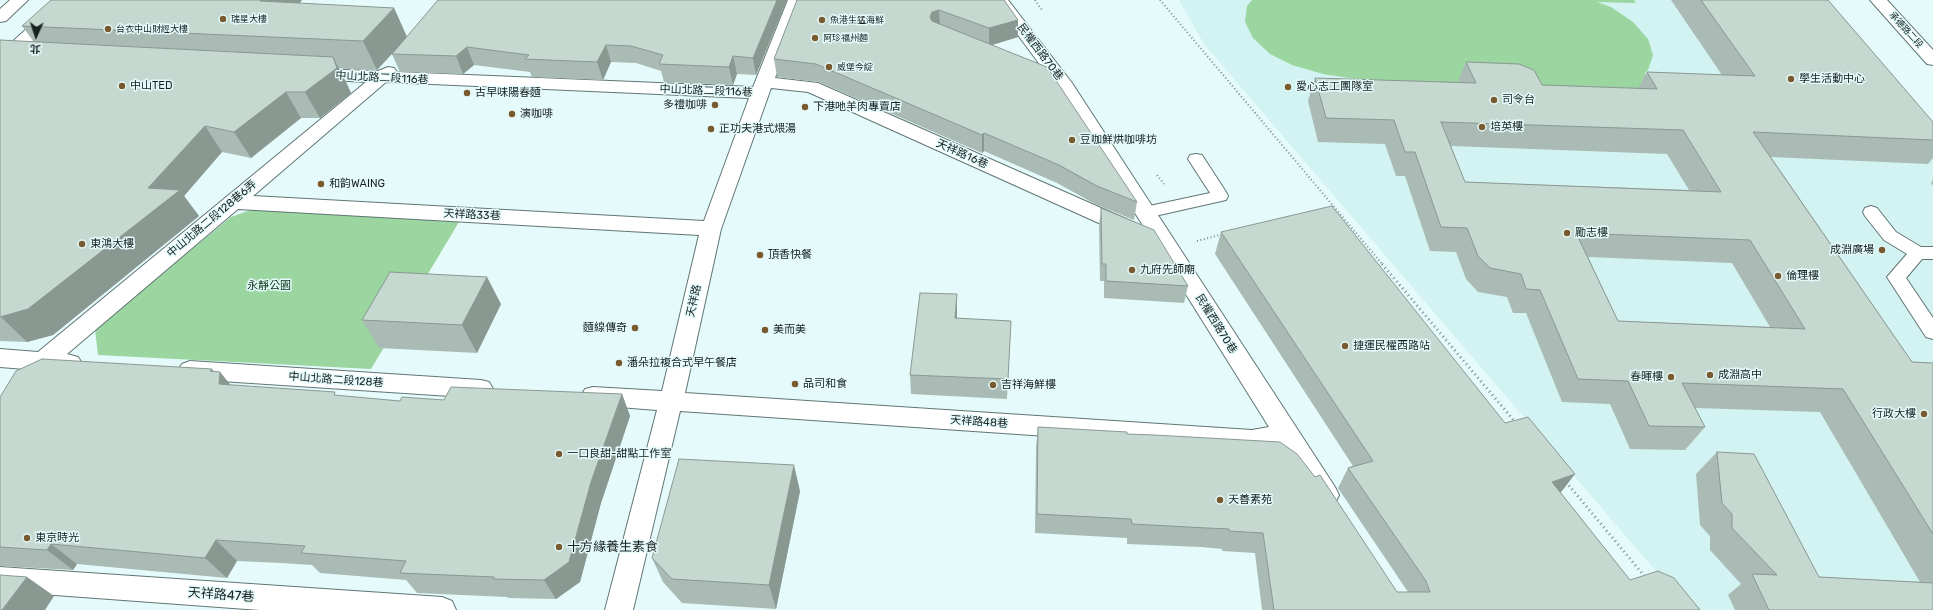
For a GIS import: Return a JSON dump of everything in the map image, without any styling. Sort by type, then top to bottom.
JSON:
[{"type":"street","points":[[0,17],[20,0]]},
{"type":"street","points":[[2,60],[68,0]]},
{"type":"street","name":"天祥路","points":[[619,610],[671,401],[711,229],[762,88],[796,0]]},
{"type":"street","name":"民權西路70巷","points":[[1000,0],[1063,83],[1286,434],[1338,512]]},
{"type":"street","name":"承德路二段","points":[[1878,0],[1933,60]]},
{"type":"street","points":[[2,60],[30,60]]},
{"type":"street","name":"中山北路二段128巷6弄","points":[[24,383],[41,361],[383,78],[399,60]]},
{"type":"street","points":[[1034,72],[1063,83]]},
{"type":"street","name":"中山北路二段116巷","points":[[297,74],[383,78],[762,88]]},
{"type":"street","name":"天祥路16巷","points":[[762,88],[812,87],[1126,228],[1159,232]]},
{"type":"street","name":"天祥路33巷","points":[[234,202],[711,229]]},
{"type":"street","points":[[0,358],[89,364]]},
{"type":"street","name":"中山北路二段128巷","points":[[169,369],[504,390]]},
{"type":"street","points":[[575,395],[671,401]]},
{"type":"street","name":"天祥路48巷","points":[[671,401],[1252,440],[1286,434]]},
{"type":"street","name":"天祥路47巷","points":[[0,579],[442,610]]},
{"type":"lane","points":[[1146,212],[1220,196],[1196,159]]},
{"type":"lane","points":[[1871,212],[1890,236],[1925,253],[1896,277],[1933,332]]},
{"type":"path","points":[[1160,0],[1518,424]]},
{"type":"path","points":[[1329,210],[1336,208]]},
{"type":"path","points":[[1192,242],[1227,234]]},
{"type":"path","points":[[1563,478],[1648,580]]},
{"type":"shaded area","name":"成淵高中","points":[[1179,0],[1815,0],[1933,141],[1933,610],[1689,610],[1204,44]]},
{"type":"green space","points":[[1252,0],[1634,0],[1636,3],[1597,2],[1611,7],[1633,22],[1648,39],[1653,55],[1648,70],[1644,74],[1676,75],[1687,93],[1356,79],[1323,74],[1292,65],[1270,54],[1253,38],[1245,22],[1247,6]]},
{"type":"green space","name":"永靜公園","points":[[256,208],[459,222],[371,369],[98,355],[95,329],[231,217]]},
{"type":"building","points":[[51,0],[261,0],[260,1],[394,8],[363,41],[22,26]]},
{"type":"building","points":[[438,0],[777,0],[753,58],[733,56],[729,67],[659,64],[663,55],[631,46],[606,45],[597,62],[525,59],[529,55],[467,47],[456,56],[392,54]]},
{"type":"building","points":[[797,0],[1004,0],[1018,20],[989,28],[939,10],[932,12],[930,17],[932,21],[1047,67],[1137,202],[1097,186],[1059,165],[984,133],[982,135],[816,64],[774,59]]},
{"type":"building","points":[[1701,0],[1828,0],[1933,122],[1933,140],[1753,132],[1912,362],[1933,363],[1933,534],[1843,389],[1682,383],[1705,427],[1649,426],[1628,381],[1578,379],[1540,290],[1526,289],[1521,274],[1490,268],[1478,256],[1467,228],[1441,227],[1415,152],[1405,152],[1394,120],[1326,118],[1315,78],[1476,83],[1466,62],[1519,64],[1534,70],[1542,85],[1657,89],[1647,72],[1755,76]],"holes":[[[1441,122],[1683,130],[1721,192],[1465,182]],[[1576,233],[1750,240],[1805,329],[1618,321]]]},
{"type":"building","points":[[0,40],[333,57],[337,68],[305,92],[286,92],[234,132],[205,126],[148,188],[180,190],[28,309],[0,317]]},
{"type":"building","points":[[1332,206],[1505,423],[1528,417],[1575,474],[1552,482],[1630,580],[1658,571],[1674,578],[1700,610],[1274,610],[1263,533],[1229,531],[1229,529],[1132,524],[1131,519],[1037,514],[1038,427],[1127,432],[1127,434],[1280,442],[1297,454],[1315,477],[1320,475],[1397,592],[1430,592],[1426,581],[1348,468],[1373,461],[1221,232]]},
{"type":"building","points":[[1101,208],[1154,230],[1188,286],[1106,281],[1106,264],[1102,264]]},
{"type":"building","points":[[390,272],[487,277],[462,325],[362,320]]},
{"type":"building","points":[[920,293],[957,294],[955,318],[1011,321],[1008,379],[910,375]]},
{"type":"building","points":[[42,359],[212,369],[210,371],[220,372],[219,384],[335,392],[334,395],[400,401],[402,397],[444,400],[451,387],[622,394],[591,482],[569,562],[544,580],[494,579],[494,577],[400,573],[406,561],[301,553],[305,546],[216,540],[205,558],[51,544],[47,550],[0,547],[0,397],[16,371]]},
{"type":"building","points":[[1717,452],[1754,454],[1819,577],[1933,583],[1933,610],[1769,610],[1752,574],[1777,575],[1732,528],[1732,514],[1722,503]]},
{"type":"building","points":[[679,459],[794,465],[769,585],[672,579],[652,558]]},
{"type":"building","points":[[0,575],[27,577],[2,610],[0,610]]},
{"type":"place","name":"瑞星大樓","points":[[223,19]]},
{"type":"place","name":"魚港生猛海鮮","points":[[822,20]]},
{"type":"place","name":"台衣中山財經大樓","points":[[108,29]]},
{"type":"place","name":"阿珍福州麵","points":[[815,38]]},
{"type":"place","name":"威堡今綻","points":[[829,67]]},
{"type":"place","name":"學生活動中心","points":[[1791,79]]},
{"type":"place","name":"中山TED","points":[[122,86]]},
{"type":"place","name":"愛心志工團隊室","points":[[1288,87]]},
{"type":"place","name":"古早味陽春麵","points":[[467,93]]},
{"type":"place","name":"司令台","points":[[1494,100]]},
{"type":"place","name":"多禮咖啡","points":[[715,105]]},
{"type":"place","name":"下港吔羊肉專賣店","points":[[805,107]]},
{"type":"place","name":"演咖啡","points":[[512,114]]},
{"type":"place","name":"培英樓","points":[[1482,127]]},
{"type":"place","name":"正功夫港式煨湯","points":[[711,129]]},
{"type":"place","name":"豆咖鮮烘咖啡坊","points":[[1072,140]]},
{"type":"place","name":"和韵WAING","points":[[321,184]]},
{"type":"place","name":"勵志樓","points":[[1567,233]]},
{"type":"place","name":"東鴻大樓","points":[[82,244]]},
{"type":"place","name":"成淵廣場","points":[[1882,250]]},
{"type":"place","name":"頂香快餐","points":[[760,255]]},
{"type":"place","name":"九府先師廟","points":[[1132,270]]},
{"type":"place","name":"倫理樓","points":[[1778,276]]},
{"type":"place","name":"麵線傳奇","points":[[635,328]]},
{"type":"place","name":"美而美","points":[[765,330]]},
{"type":"place","name":"捷運民權西路站","points":[[1345,346]]},
{"type":"place","name":"潘朵拉複合式早午餐店","points":[[619,363]]},
{"type":"place","name":"成淵高中","points":[[1710,375]]},
{"type":"place","name":"春暉樓","points":[[1671,377]]},
{"type":"place","name":"品司和食","points":[[795,384]]},
{"type":"place","name":"吉祥海鮮樓","points":[[993,385]]},
{"type":"place","name":"行政大樓","points":[[1924,414]]},
{"type":"place","name":"一口良甜-甜點工作室","points":[[559,454]]},
{"type":"place","name":"天善素苑","points":[[1220,500]]},
{"type":"place","name":"東京時光","points":[[27,538]]},
{"type":"place","name":"十方緣養生素食","points":[[559,547]]}]
